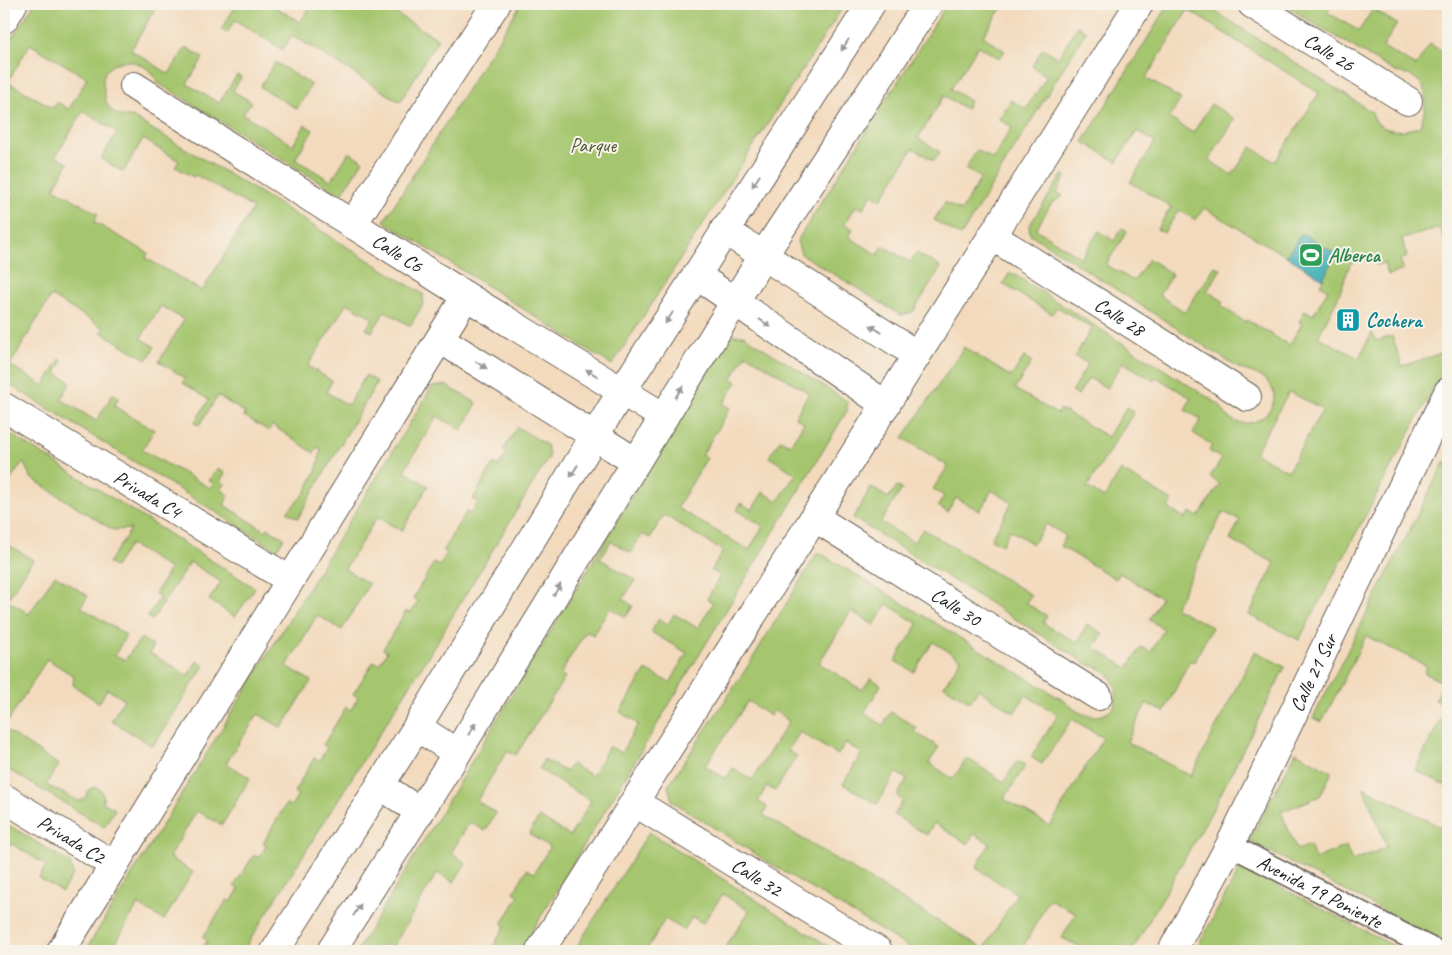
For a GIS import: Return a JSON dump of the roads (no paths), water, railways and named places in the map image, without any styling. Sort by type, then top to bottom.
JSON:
[{"type":"street","points":[[4,19],[14,4]]},
{"type":"street","points":[[352,225],[496,4]]},
{"type":"street","points":[[275,951],[416,727],[622,391],[724,230],[872,4]]},
{"type":"street","points":[[331,951],[457,753],[763,256],[928,4]]},
{"type":"street","points":[[540,951],[1140,4]]},
{"type":"street","name":"Calle 26","points":[[1252,4],[1408,101]]},
{"type":"street","name":"Calle C6","points":[[134,86],[352,225],[664,417]]},
{"type":"street","points":[[724,230],[917,355]]},
{"type":"street","name":"Calle 28","points":[[992,236],[1247,398]]},
{"type":"street","points":[[696,275],[886,405]]},
{"type":"street","points":[[61,951],[466,296]]},
{"type":"street","points":[[440,339],[636,462]]},
{"type":"street","name":"Calle 21 Sur","points":[[1172,951],[1230,845],[1438,437],[1448,392]]},
{"type":"street","name":"Privada C4","points":[[4,407],[290,580]]},
{"type":"street","name":"Calle 30","points":[[814,517],[1098,696]]},
{"type":"street","points":[[416,727],[457,753]]},
{"type":"street","points":[[380,785],[420,812]]},
{"type":"street","name":"Privada C2","points":[[4,798],[114,865]]},
{"type":"street","name":"Calle 32","points":[[634,802],[878,951]]},
{"type":"lane","name":"Avenida 19 Poniente","points":[[1230,845],[1436,951]]},
{"type":"water","name":"Alberca","points":[[1302,233],[1336,254],[1323,279],[1286,256]]},
{"type":"place","name":"Alberca","points":[[1311,255]]},
{"type":"place","name":"Cochera","points":[[1348,320]]},
{"type":"park label","name":"Parque","points":[[593,145]]}]
